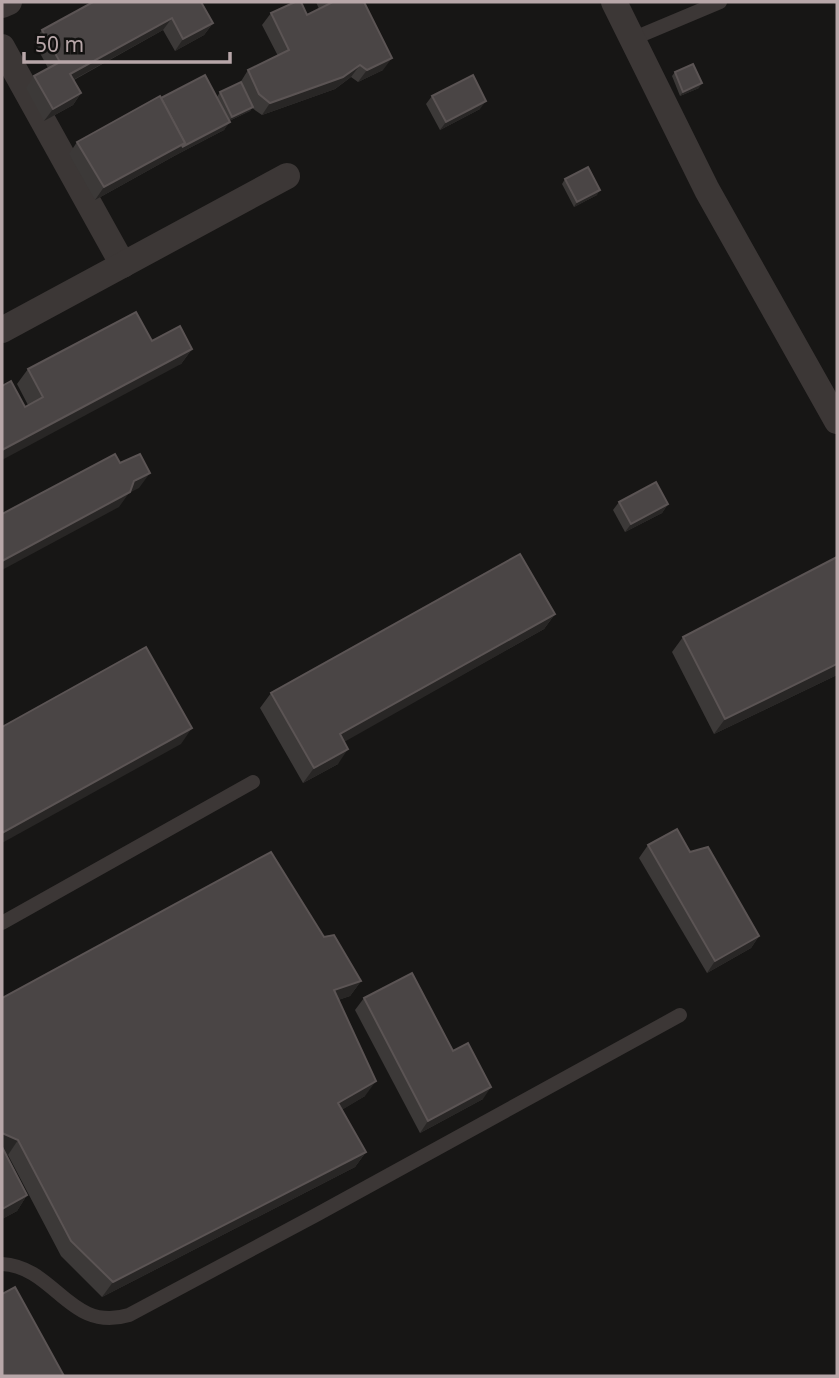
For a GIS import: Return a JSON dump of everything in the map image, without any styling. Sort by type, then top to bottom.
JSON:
[{"type":"street","points":[[2,5],[9,2]]},
{"type":"street","points":[[614,2],[707,190],[837,421]]},
{"type":"street","points":[[2,47],[123,265]]},
{"type":"street","points":[[2,330],[286,176]]},
{"type":"lane","points":[[632,39],[720,2]]},
{"type":"lane","points":[[2,923],[253,782]]},
{"type":"lane","points":[[2,1265],[13,1265],[34,1273],[84,1315],[116,1319],[129,1315],[316,1216],[680,1015]]},
{"type":"building","points":[[93,2],[201,2],[213,23],[183,39],[172,18],[70,74],[81,93],[53,109],[34,76],[60,62],[42,30]]},
{"type":"building","points":[[301,2],[307,15],[330,2],[364,2],[392,58],[367,70],[360,65],[343,77],[270,103],[259,94],[248,70],[289,50],[271,13]]},
{"type":"building","points":[[693,64],[702,83],[683,92],[675,72]]},
{"type":"building","points":[[205,75],[230,122],[182,147],[185,143],[161,98]]},
{"type":"building","points":[[473,75],[486,101],[446,122],[432,96]]},
{"type":"building","points":[[241,82],[253,107],[232,117],[220,92]]},
{"type":"building","points":[[160,96],[185,143],[104,187],[77,142]]},
{"type":"building","points":[[588,167],[600,190],[577,202],[565,179]]},
{"type":"building","points":[[136,312],[152,341],[180,326],[192,349],[2,450],[2,386],[11,381],[25,407],[43,397],[28,369]]},
{"type":"building","points":[[115,454],[120,463],[140,454],[150,473],[134,481],[130,492],[2,561],[2,514]]},
{"type":"building","points":[[656,482],[668,504],[631,524],[619,502]]},
{"type":"building","points":[[520,554],[555,614],[340,734],[348,749],[314,768],[271,693]]},
{"type":"building","points":[[837,557],[837,664],[725,719],[683,637]]},
{"type":"building","points":[[146,647],[192,728],[2,833],[2,727]]},
{"type":"building","points":[[677,829],[690,852],[708,847],[759,936],[715,961],[648,845]]},
{"type":"building","points":[[271,852],[324,937],[334,935],[361,981],[334,990],[376,1081],[338,1103],[366,1152],[113,1282],[71,1241],[18,1140],[2,1133],[2,998]]},
{"type":"building","points":[[412,973],[453,1051],[468,1043],[491,1087],[428,1121],[364,998]]},
{"type":"building","points":[[2,1147],[27,1195],[2,1209]]},
{"type":"building","points":[[15,1287],[64,1376],[2,1376],[2,1294]]}]
